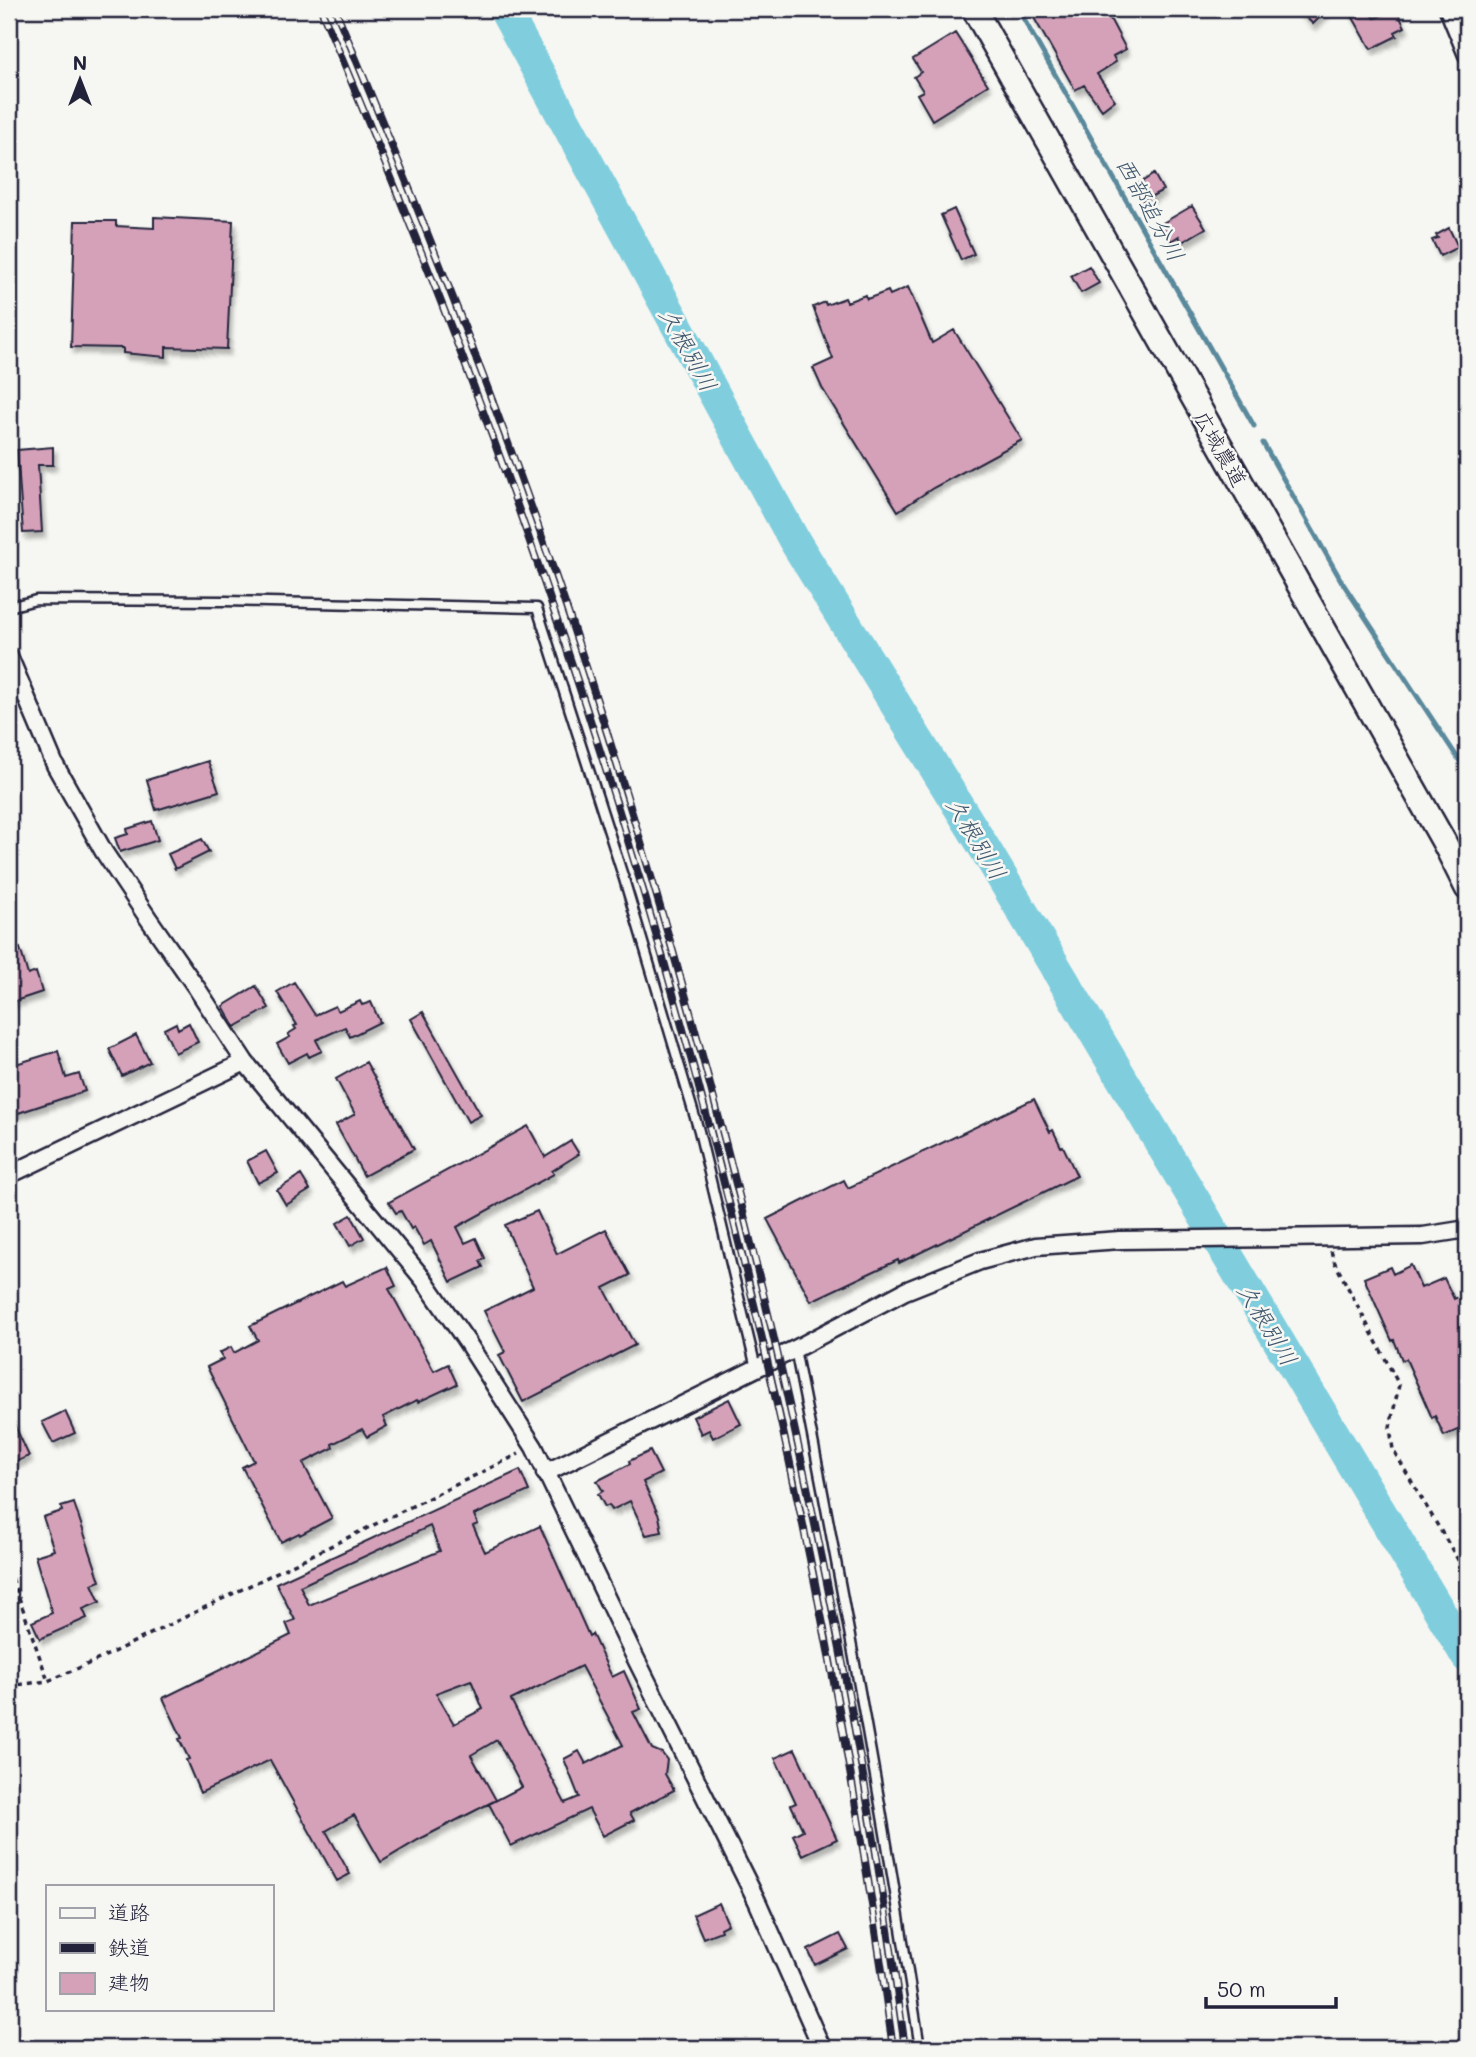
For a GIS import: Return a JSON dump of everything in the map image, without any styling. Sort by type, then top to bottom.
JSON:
[{"type":"street","points":[[1448,9],[1462,25],[1467,55]]},
{"type":"street","name":"広域農道","points":[[980,13],[1444,842],[1467,888]]},
{"type":"street","points":[[9,656],[55,765],[104,852],[245,1062],[424,1280],[534,1447],[757,1901],[822,2048]]},
{"type":"street","points":[[9,1175],[245,1062]]},
{"type":"street","points":[[545,1473],[795,1349],[905,1291],[980,1261],[1036,1246],[1145,1240],[1423,1236],[1467,1229]]},
{"type":"lane","points":[[9,607],[36,600],[63,600],[537,608],[624,879],[699,1131],[756,1368]]},
{"type":"lane","points":[[795,1349],[844,1597],[898,1903],[920,2048]]},
{"type":"path","points":[[1328,1236],[1334,1261],[1399,1385],[1390,1427],[1393,1450],[1467,1575]]},
{"type":"path","points":[[9,1686],[48,1681],[534,1447]]},
{"type":"path","points":[[9,1569],[48,1681]]},
{"type":"building","points":[[1029,9],[1086,9],[1090,15],[1105,9],[1126,49],[1113,56],[1116,62],[1097,74],[1115,100],[1102,110],[1084,85],[1075,90]]},
{"type":"building","points":[[1297,9],[1328,9],[1313,24]]},
{"type":"building","points":[[1348,9],[1386,9],[1373,16],[1375,18],[1396,9],[1405,27],[1395,32],[1397,36],[1371,49]]},
{"type":"building","points":[[955,33],[988,85],[932,120],[917,94],[923,91],[914,77],[921,72],[913,59]]},
{"type":"building","points":[[1154,174],[1163,190],[1143,201],[1135,186]]},
{"type":"building","points":[[1192,206],[1206,228],[1182,242],[1179,236],[1171,241],[1161,224]]},
{"type":"building","points":[[954,209],[974,254],[961,260],[941,215]]},
{"type":"building","points":[[154,217],[233,221],[227,349],[166,347],[166,357],[123,353],[123,348],[71,347],[75,221],[116,221],[116,226],[154,228]]},
{"type":"building","points":[[1449,228],[1458,247],[1440,256],[1432,240]]},
{"type":"building","points":[[1089,266],[1099,283],[1081,293],[1071,276]]},
{"type":"building","points":[[908,287],[932,343],[954,330],[1022,440],[933,488],[898,511],[822,388],[813,368],[833,359],[813,307],[845,298],[847,302],[865,295],[867,299],[888,291],[890,295]]},
{"type":"building","points":[[53,447],[53,465],[38,465],[42,532],[23,533],[17,450]]},
{"type":"building","points":[[208,761],[219,791],[156,810],[147,780]]},
{"type":"building","points":[[152,821],[158,840],[120,852],[115,838],[128,834],[127,829]]},
{"type":"building","points":[[202,839],[209,852],[175,869],[168,854]]},
{"type":"building","points":[[20,948],[28,975],[36,972],[42,992],[9,1003],[9,951]]},
{"type":"building","points":[[294,982],[315,1015],[335,1006],[338,1011],[360,1001],[362,1005],[371,1002],[380,1022],[350,1037],[345,1027],[316,1040],[322,1051],[309,1057],[307,1053],[288,1063],[277,1044],[290,1037],[288,1034],[296,1029],[294,1026],[297,1025],[277,992]]},
{"type":"building","points":[[256,986],[269,1008],[235,1027],[223,1006]]},
{"type":"building","points":[[423,1012],[481,1115],[468,1122],[411,1019]]},
{"type":"building","points":[[176,1023],[178,1029],[189,1023],[198,1042],[175,1053],[164,1029]]},
{"type":"building","points":[[136,1035],[150,1062],[122,1076],[109,1049]]},
{"type":"building","points":[[58,1051],[66,1078],[79,1074],[85,1091],[9,1116],[9,1066]]},
{"type":"building","points":[[366,1062],[414,1149],[364,1176],[336,1125],[355,1114],[336,1079]]},
{"type":"building","points":[[1034,1099],[1050,1132],[1053,1130],[1061,1147],[1063,1146],[1077,1176],[899,1263],[898,1260],[811,1301],[767,1219],[844,1180],[848,1188]]},
{"type":"building","points":[[528,1126],[545,1157],[571,1141],[579,1154],[552,1171],[554,1174],[457,1227],[465,1243],[476,1238],[485,1258],[480,1261],[483,1267],[451,1282],[431,1241],[424,1245],[401,1211],[396,1213],[389,1202]]},
{"type":"building","points":[[266,1151],[278,1173],[258,1183],[247,1161]]},
{"type":"building","points":[[301,1175],[310,1190],[286,1205],[277,1190]]},
{"type":"building","points":[[537,1211],[557,1254],[606,1229],[630,1275],[604,1288],[635,1345],[523,1402],[499,1355],[505,1352],[484,1311],[533,1287],[505,1225]]},
{"type":"building","points":[[351,1215],[364,1238],[350,1246],[337,1223]]},
{"type":"building","points":[[1411,1265],[1421,1288],[1444,1278],[1454,1299],[1467,1293],[1467,1426],[1444,1436],[1435,1416],[1432,1418],[1406,1359],[1402,1360],[1394,1340],[1392,1341],[1364,1278],[1390,1267],[1393,1274]]},
{"type":"building","points":[[387,1267],[396,1286],[389,1289],[434,1371],[448,1364],[457,1384],[383,1417],[387,1426],[367,1437],[362,1429],[303,1463],[332,1518],[281,1542],[242,1467],[254,1461],[207,1367],[223,1359],[219,1353],[231,1347],[234,1353],[258,1340],[250,1326],[342,1281],[345,1286]]},
{"type":"building","points":[[729,1399],[741,1424],[713,1438],[709,1430],[701,1434],[693,1417]]},
{"type":"building","points":[[65,1411],[75,1433],[53,1443],[42,1422]]},
{"type":"building","points":[[9,1413],[29,1456],[9,1465]]},
{"type":"building","points":[[650,1451],[661,1473],[643,1482],[659,1516],[662,1532],[646,1535],[630,1501],[612,1510],[609,1505],[605,1507],[598,1494],[603,1491],[597,1481]]},
{"type":"building","points":[[520,1470],[529,1491],[474,1515],[478,1524],[473,1526],[485,1552],[540,1526],[589,1636],[592,1634],[612,1677],[624,1671],[641,1709],[633,1712],[652,1749],[662,1753],[667,1760],[665,1774],[674,1790],[630,1813],[634,1820],[603,1836],[589,1809],[511,1846],[489,1804],[522,1787],[497,1740],[471,1755],[496,1800],[381,1862],[354,1815],[326,1831],[350,1874],[337,1881],[270,1760],[200,1793],[179,1739],[182,1738],[163,1698],[291,1635],[286,1623],[295,1620],[276,1583]],"holes":[[[430,1526],[440,1551],[309,1605],[300,1586]],[[581,1666],[623,1745],[586,1764],[579,1751],[564,1759],[579,1797],[565,1803],[511,1700]],[[471,1680],[483,1709],[454,1724],[436,1693]]]},
{"type":"building","points":[[74,1503],[100,1581],[92,1584],[100,1602],[83,1609],[87,1618],[40,1639],[32,1622],[52,1613],[35,1556],[54,1550],[43,1517],[62,1511],[61,1507]]},
{"type":"building","points":[[795,1749],[837,1839],[803,1855],[793,1835],[803,1830],[791,1805],[796,1803],[775,1758]]},
{"type":"building","points":[[719,1903],[728,1924],[720,1928],[721,1931],[703,1938],[693,1915]]},
{"type":"building","points":[[840,1934],[848,1949],[815,1965],[808,1950]]},
{"type":"waterway","name":"久根別川","points":[[504,9],[794,540],[985,849],[1467,1657]]},
{"type":"waterway","name":"西部追分川","points":[[1018,9],[1254,426]]},
{"type":"waterway","name":"西部追分川","points":[[1263,443],[1342,582],[1467,772]]},
{"type":"railway","points":[[321,9],[423,256],[517,505],[581,693],[641,883],[695,1074],[745,1267],[829,1656],[863,1851],[893,2048]]},
{"type":"railway","points":[[335,9],[435,253],[529,500],[586,667],[689,1007],[777,1350],[815,1524],[879,1872],[905,2048]]}]
